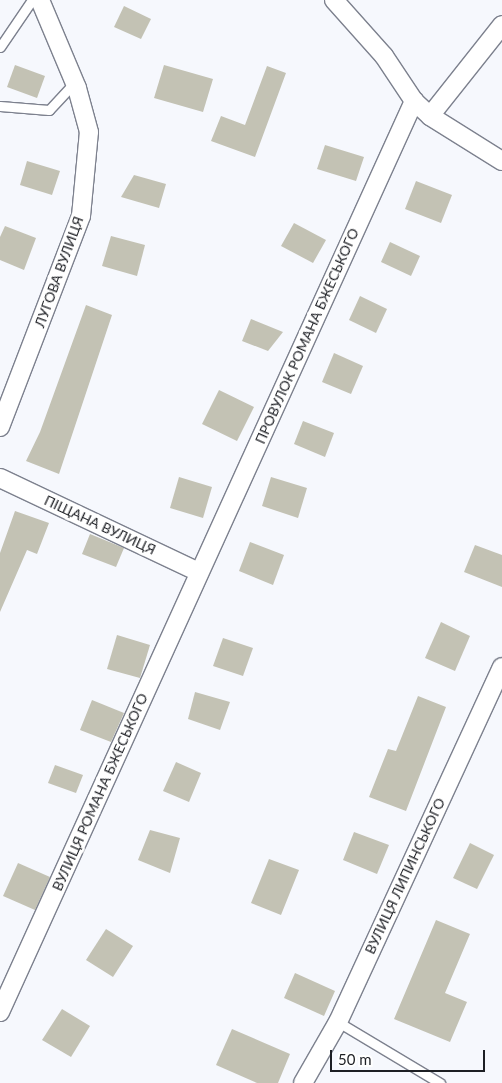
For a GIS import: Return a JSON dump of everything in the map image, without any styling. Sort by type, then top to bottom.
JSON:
[{"type":"street","name":"ЛУГОВА ВУЛИЦЯ","points":[[0,428],[81,216],[89,132],[74,83],[40,0]]},
{"type":"street","points":[[334,0],[384,56],[414,101],[430,116],[502,161]]},
{"type":"street","points":[[430,116],[502,25]]},
{"type":"street","name":"ПРОВУЛОК РОМАНА БЖЕСЬКОГО","points":[[199,572],[414,101]]},
{"type":"street","name":"ПІЩАНА ВУЛИЦЯ","points":[[0,478],[199,572]]},
{"type":"street","name":"ВУЛИЦЯ РОМАНА БЖЕСЬКОГО","points":[[0,1012],[199,572]]},
{"type":"street","name":"ВУЛИЦЯ ЛИПИНСЬКОГО","points":[[303,1083],[338,1022],[502,667]]},
{"type":"lane","points":[[0,47],[32,0]]},
{"type":"lane","points":[[0,106],[49,110],[74,83]]},
{"type":"lane","points":[[338,1022],[440,1083]]},
{"type":"building","points":[[124,6],[151,19],[141,39],[114,27]]},
{"type":"building","points":[[15,65],[45,76],[37,98],[7,87]]},
{"type":"building","points":[[164,65],[213,79],[203,112],[154,98]]},
{"type":"building","points":[[267,66],[286,73],[255,157],[211,141],[221,116],[245,125]]},
{"type":"building","points":[[325,145],[364,157],[356,181],[317,169]]},
{"type":"building","points":[[27,161],[60,171],[52,195],[20,185]]},
{"type":"building","points":[[134,175],[166,184],[159,208],[121,197]]},
{"type":"building","points":[[416,181],[452,195],[441,223],[405,209]]},
{"type":"building","points":[[294,223],[326,240],[313,263],[281,246]]},
{"type":"building","points":[[5,226],[36,238],[24,270],[0,260],[0,237]]},
{"type":"building","points":[[111,236],[145,245],[137,276],[102,266]]},
{"type":"building","points":[[390,242],[420,256],[411,276],[381,262]]},
{"type":"building","points":[[360,296],[387,309],[376,333],[349,320]]},
{"type":"building","points":[[86,305],[112,315],[59,474],[26,461],[40,432]]},
{"type":"building","points":[[251,319],[283,332],[268,351],[242,341]]},
{"type":"building","points":[[334,353],[363,366],[351,394],[322,382]]},
{"type":"building","points":[[219,390],[254,407],[237,441],[202,424]]},
{"type":"building","points":[[303,421],[334,433],[325,457],[294,444]]},
{"type":"building","points":[[179,477],[212,487],[203,518],[170,508]]},
{"type":"building","points":[[271,477],[307,488],[298,518],[262,506]]},
{"type":"building","points":[[15,511],[49,523],[37,554],[27,550],[0,612],[0,553]]},
{"type":"building","points":[[90,534],[124,548],[116,567],[82,554]]},
{"type":"building","points":[[250,542],[284,555],[273,585],[239,571]]},
{"type":"building","points":[[475,545],[502,555],[502,587],[464,572]]},
{"type":"building","points":[[441,622],[470,636],[455,671],[425,658]]},
{"type":"building","points":[[117,635],[150,645],[140,678],[107,669]]},
{"type":"building","points":[[223,638],[253,648],[243,676],[213,666]]},
{"type":"building","points":[[195,692],[230,702],[220,730],[188,719]]},
{"type":"building","points":[[418,696],[446,707],[406,811],[369,797],[388,749],[396,751]]},
{"type":"building","points":[[92,700],[124,713],[111,742],[80,730]]},
{"type":"building","points":[[176,762],[201,773],[189,802],[163,791]]},
{"type":"building","points":[[55,765],[83,775],[76,793],[48,783]]},
{"type":"building","points":[[150,830],[180,838],[170,873],[138,860]]},
{"type":"building","points":[[354,832],[389,845],[377,874],[343,860]]},
{"type":"building","points":[[470,843],[494,855],[477,889],[453,878]]},
{"type":"building","points":[[269,859],[299,870],[281,915],[251,903]]},
{"type":"building","points":[[18,863],[50,877],[35,910],[3,896]]},
{"type":"building","points":[[436,920],[470,934],[445,993],[467,1002],[450,1042],[394,1019]]},
{"type":"building","points":[[106,929],[133,946],[113,977],[86,960]]},
{"type":"building","points":[[295,973],[335,991],[324,1016],[284,998]]},
{"type":"building","points":[[62,1009],[90,1026],[71,1057],[42,1040]]},
{"type":"building","points":[[232,1029],[290,1054],[278,1083],[257,1083],[216,1065]]}]
